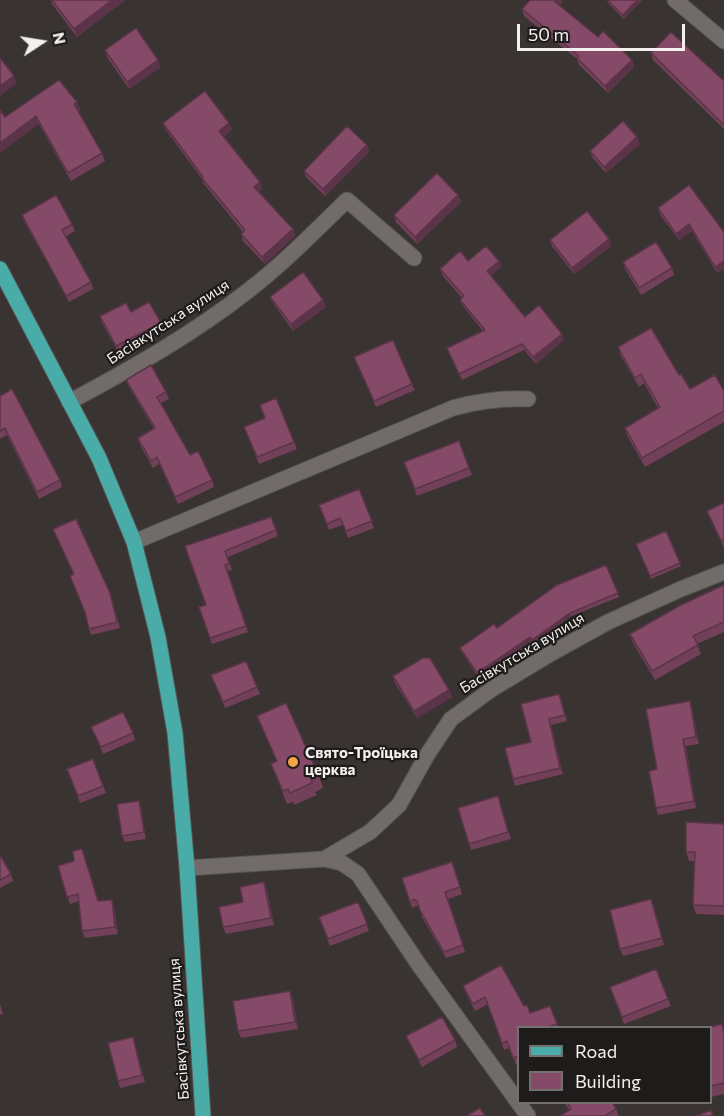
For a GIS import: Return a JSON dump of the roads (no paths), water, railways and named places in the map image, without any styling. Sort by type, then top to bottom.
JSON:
[{"type":"main road","name":"Басівкутська вулиця","points":[[0,269],[99,458],[134,542],[158,637],[175,734],[187,868],[203,1116]]},
{"type":"street","points":[[675,0],[724,41]]},
{"type":"street","name":"Басівкутська вулиця","points":[[69,402],[152,356],[249,290],[347,200],[414,258]]},
{"type":"street","points":[[134,542],[453,408],[478,401],[502,398],[528,399]]},
{"type":"street","name":"Басівкутська вулиця","points":[[324,859],[370,832],[399,805],[427,754],[452,719],[492,689],[608,622],[724,572]]},
{"type":"street","name":"Басівкутська вулиця","points":[[187,868],[324,859],[342,863],[358,874],[419,965],[517,1101]]},
{"type":"place","name":"Свято-Троїцька церква","points":[[293,762]]}]
